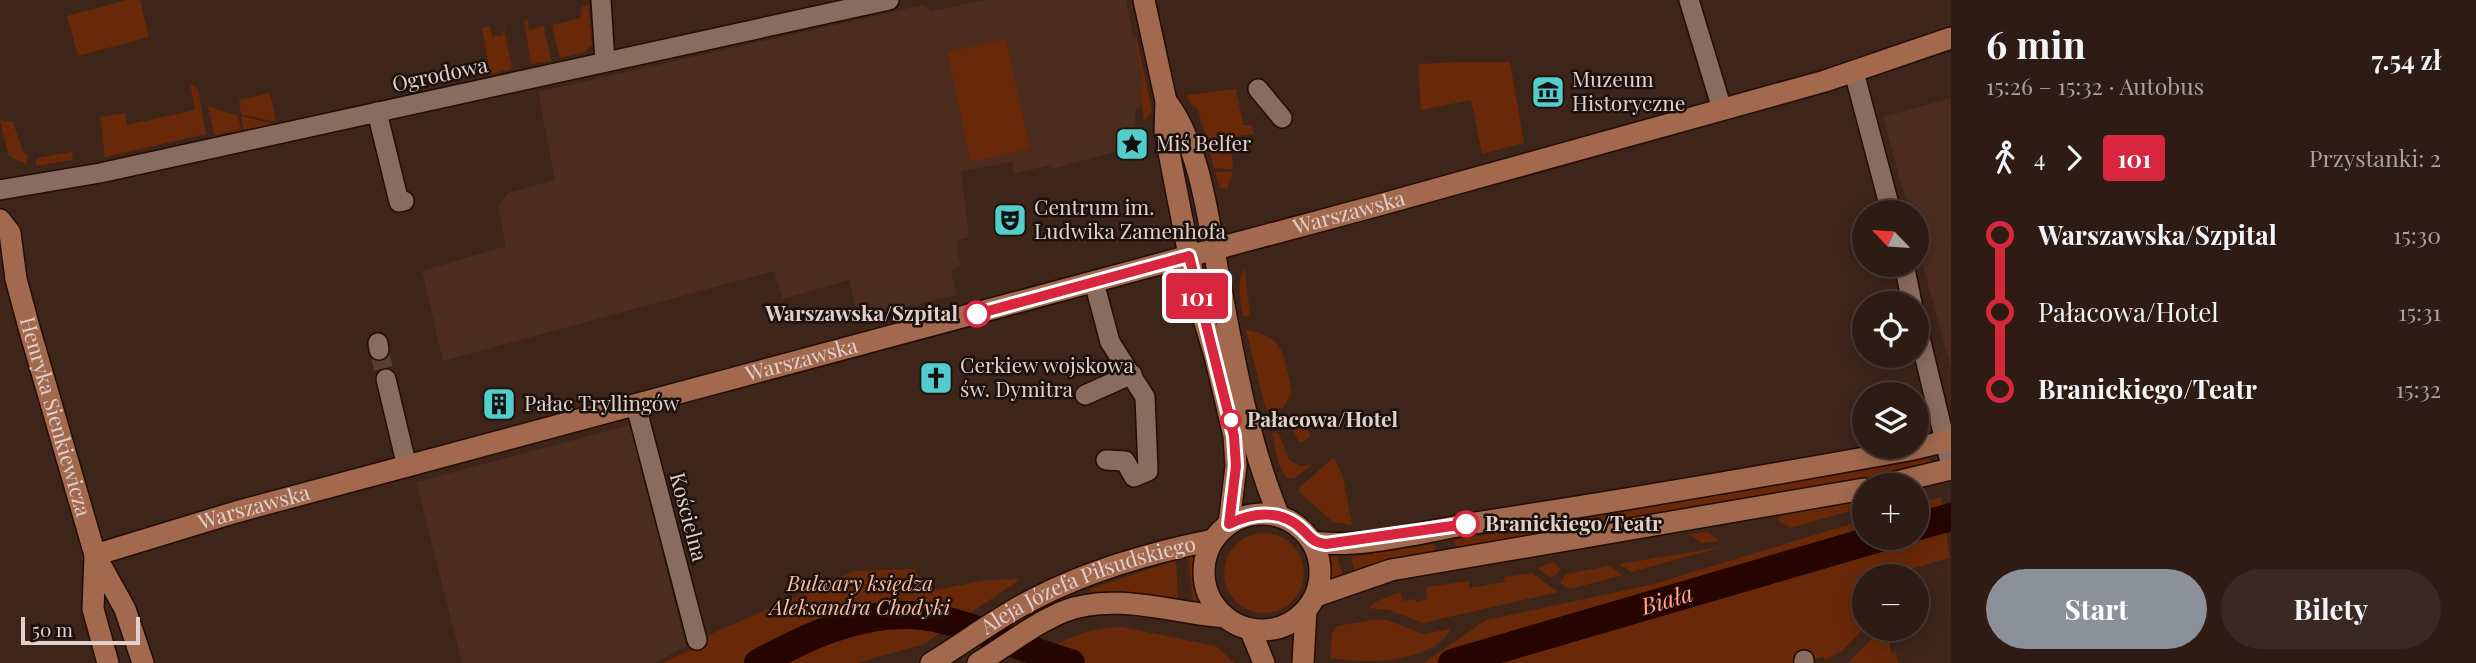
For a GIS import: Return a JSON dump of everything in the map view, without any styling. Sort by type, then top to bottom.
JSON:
[{"type":"main road","points":[[1144,0],[1166,101],[1165,132],[1189,256],[1234,436],[1236,466],[1229,524]]},
{"type":"main road","name":"Warszawska","points":[[95,555],[224,515],[1094,282],[1722,109],[1854,72],[1951,38]]},
{"type":"main road","points":[[1166,101],[1175,113],[1204,191],[1261,466],[1279,516]]},
{"type":"main road","name":"Henryka Sienkiewicza","points":[[0,220],[10,233],[16,279],[95,555],[125,609],[143,663]]},
{"type":"main road","name":"Henryka Sienkiewicza","points":[[0,251],[16,279]]},
{"type":"main road","points":[[1312,542],[1344,543],[1443,528],[1947,441]]},
{"type":"main road","points":[[1929,474],[1951,468]]},
{"type":"main road","points":[[1303,663],[1311,603],[1321,568],[1312,542],[1292,522],[1279,516],[1245,516],[1229,524],[1213,540],[1207,553],[1205,580],[1212,600],[1225,617],[1250,629],[1280,627],[1311,603],[1391,570],[1852,491]]},
{"type":"main road","points":[[1443,528],[1447,561]]},
{"type":"main road","name":"Aleja Józefa Piłsudskiego","points":[[931,663],[1035,598],[1087,576],[1178,547],[1213,540]]},
{"type":"main road","name":"Henryka Sienkiewicza","points":[[95,555],[93,609],[108,663]]},
{"type":"main road","name":"Aleja Józefa Piłsudskiego","points":[[980,662],[1065,611],[1117,603],[1225,617]]},
{"type":"main road","points":[[1250,629],[1264,663]]},
{"type":"street","points":[[601,0],[605,62]]},
{"type":"street","name":"Ogrodowa","points":[[0,190],[100,173],[889,0]]},
{"type":"street","points":[[1689,0],[1722,109]]},
{"type":"street","points":[[1854,72],[1888,200]]},
{"type":"street","points":[[1258,89],[1282,118]]},
{"type":"street","points":[[377,112],[399,202],[404,201]]},
{"type":"street","points":[[1094,282],[1110,342],[1145,397],[1148,471],[1134,478],[1125,461],[1106,460]]},
{"type":"street","points":[[1928,368],[1947,441],[1951,468]]},
{"type":"street","points":[[1085,395],[1132,374]]},
{"type":"street","points":[[386,379],[407,467]]},
{"type":"street","name":"Kościelna","points":[[636,406],[697,640]]},
{"type":"shaded area","points":[[985,0],[1126,0],[1143,83],[1140,84],[1144,102],[1135,110],[1136,146],[1052,169],[1050,165],[1014,174],[1012,162],[961,171],[969,237],[958,240],[956,247],[961,266],[951,271],[957,295],[858,318],[849,280],[783,299],[774,271],[443,361],[422,271],[506,246],[498,206],[508,193],[555,180],[538,92],[923,5],[932,11]]},
{"type":"shaded area","points":[[1951,98],[1951,369],[1926,277],[1929,277],[1929,200],[1906,200],[1883,117]]},
{"type":"shaded area","points":[[630,425],[686,646],[655,663],[462,663],[416,482]]},
{"type":"green space","points":[[127,0],[140,0],[149,37],[78,56],[67,16]]},
{"type":"green space","points":[[588,4],[592,45],[585,52],[560,58],[552,25],[581,18],[582,7]]},
{"type":"green space","points":[[524,20],[528,21],[529,30],[544,26],[551,61],[531,64]]},
{"type":"green space","points":[[490,26],[492,37],[503,35],[504,27],[512,69],[490,74],[482,28]]},
{"type":"green space","points":[[1136,36],[1152,111],[1144,122],[1140,84],[1143,83],[1134,38]]},
{"type":"green space","points":[[1006,39],[1030,149],[971,162],[947,52]]},
{"type":"green space","points":[[1510,62],[1524,143],[1482,154],[1471,100],[1421,110],[1418,64]]},
{"type":"green space","points":[[190,83],[198,89],[206,134],[105,157],[100,117],[125,113],[127,125],[195,110]]},
{"type":"green space","points":[[1236,89],[1243,125],[1251,125],[1254,134],[1230,137],[1233,169],[1214,168],[1198,109],[1189,102],[1187,95]]},
{"type":"green space","points":[[270,93],[276,122],[241,114],[239,100]]},
{"type":"green space","points":[[208,106],[238,116],[241,130],[214,135]]},
{"type":"green space","points":[[241,116],[273,124],[244,130]]},
{"type":"green space","points":[[0,120],[13,122],[22,150],[28,155],[26,164],[9,156]]},
{"type":"green space","points":[[72,152],[73,160],[35,166],[37,158]]},
{"type":"green space","points":[[1215,172],[1233,172],[1227,189],[1220,188]]},
{"type":"green space","points":[[1245,268],[1250,316],[1243,316],[1240,297],[1240,280]]},
{"type":"green space","points":[[1246,330],[1269,337],[1281,350],[1292,392],[1283,408],[1266,410]]},
{"type":"green space","points":[[1305,416],[1310,437],[1300,443],[1290,426]]},
{"type":"green space","points":[[1272,432],[1279,434],[1289,460],[1301,466],[1312,465],[1294,478],[1286,478],[1278,462]]},
{"type":"green space","points":[[1334,457],[1343,477],[1352,525],[1333,522],[1299,492],[1300,487]]},
{"type":"green space","points":[[1928,459],[1937,464],[1891,473],[1852,473],[1852,481],[1693,512],[1458,548],[1453,543],[1456,540]]},
{"type":"green space","points":[[1941,497],[1950,558],[1928,564],[1852,564],[1852,641],[1842,651],[1825,660],[1824,657],[1793,663],[1424,663],[1486,620],[1650,585],[1852,524],[1852,550],[1929,550],[1929,500]]},
{"type":"green space","points":[[1852,501],[1852,510],[1790,528],[1778,520],[1780,515]]},
{"type":"green space","points":[[1707,532],[1720,541],[1702,543],[1689,534]]},
{"type":"green space","points":[[1256,533],[1272,533],[1293,544],[1304,565],[1304,581],[1293,602],[1272,613],[1256,613],[1242,607],[1230,595],[1224,581],[1224,565],[1230,551],[1242,539]]},
{"type":"green space","points":[[1435,544],[1436,552],[1355,574],[1351,557]]},
{"type":"green space","points":[[1722,547],[1631,572],[1619,564]]},
{"type":"green space","points":[[1202,550],[1199,575],[1204,603],[1193,602],[1188,556]]},
{"type":"green space","points":[[1329,556],[1337,556],[1344,580],[1329,587]]},
{"type":"green space","points":[[1176,560],[1178,598],[1112,591],[1091,592],[1090,589]]},
{"type":"green space","points":[[1553,562],[1560,568],[1557,575],[1550,577],[1538,568]]},
{"type":"green space","points":[[1609,566],[1623,575],[1570,589],[1560,583],[1566,574]]},
{"type":"green space","name":"Bulwary księdza Aleksandra Chodyki","points":[[915,569],[927,592],[985,580],[1021,579],[924,644],[857,663],[663,663],[700,645],[711,634],[855,571]]},
{"type":"green space","points":[[1532,573],[1558,592],[1423,623],[1389,610],[1368,608],[1377,601],[1401,592],[1403,601],[1415,599],[1416,602],[1427,599],[1426,587],[1469,581],[1469,588],[1505,582],[1504,577]]},
{"type":"green space","points":[[1387,620],[1423,634],[1450,629],[1436,645],[1412,655],[1371,661],[1330,658],[1332,634],[1337,626]]},
{"type":"green space","points":[[1122,627],[1216,646],[1234,663],[1028,663],[1072,637],[1094,630]]},
{"type":"green space","points":[[1869,641],[1889,641],[1891,653],[1896,652],[1898,663],[1848,663]]},
{"type":"waterway","name":"Biała","points":[[1929,523],[1951,517]]},
{"type":"waterway","name":"Biała","points":[[1452,663],[1852,546]]},
{"type":"waterway","name":"Biała","points":[[758,663],[831,629],[890,615],[931,617],[951,622],[1071,663]]},
{"type":"tunnel","points":[[379,350],[386,379]]},
{"type":"bus line","name":"101","points":[[977,314],[1189,256],[1234,436],[1236,466],[1229,524],[1245,516],[1279,516],[1292,522],[1312,542],[1326,544],[1370,540],[1466,524]]},
{"type":"place","name":"Muzeum Historyczne","points":[[1548,92]]},
{"type":"place","name":"Miś Belfer","points":[[1132,144]]},
{"type":"place","name":"Centrum im. Ludwika Zamenhofa","points":[[1010,220]]},
{"type":"place","name":"Warszawska/Szpital","points":[[977,314]]},
{"type":"place","name":"Cerkiew wojskowa św. Dymitra","points":[[936,378]]},
{"type":"place","name":"Pałac Tryllingów","points":[[499,404]]},
{"type":"place","name":"Pałacowa/Hotel","points":[[1231,420]]},
{"type":"place","name":"Branickiego/Teatr","points":[[1466,524]]}]
